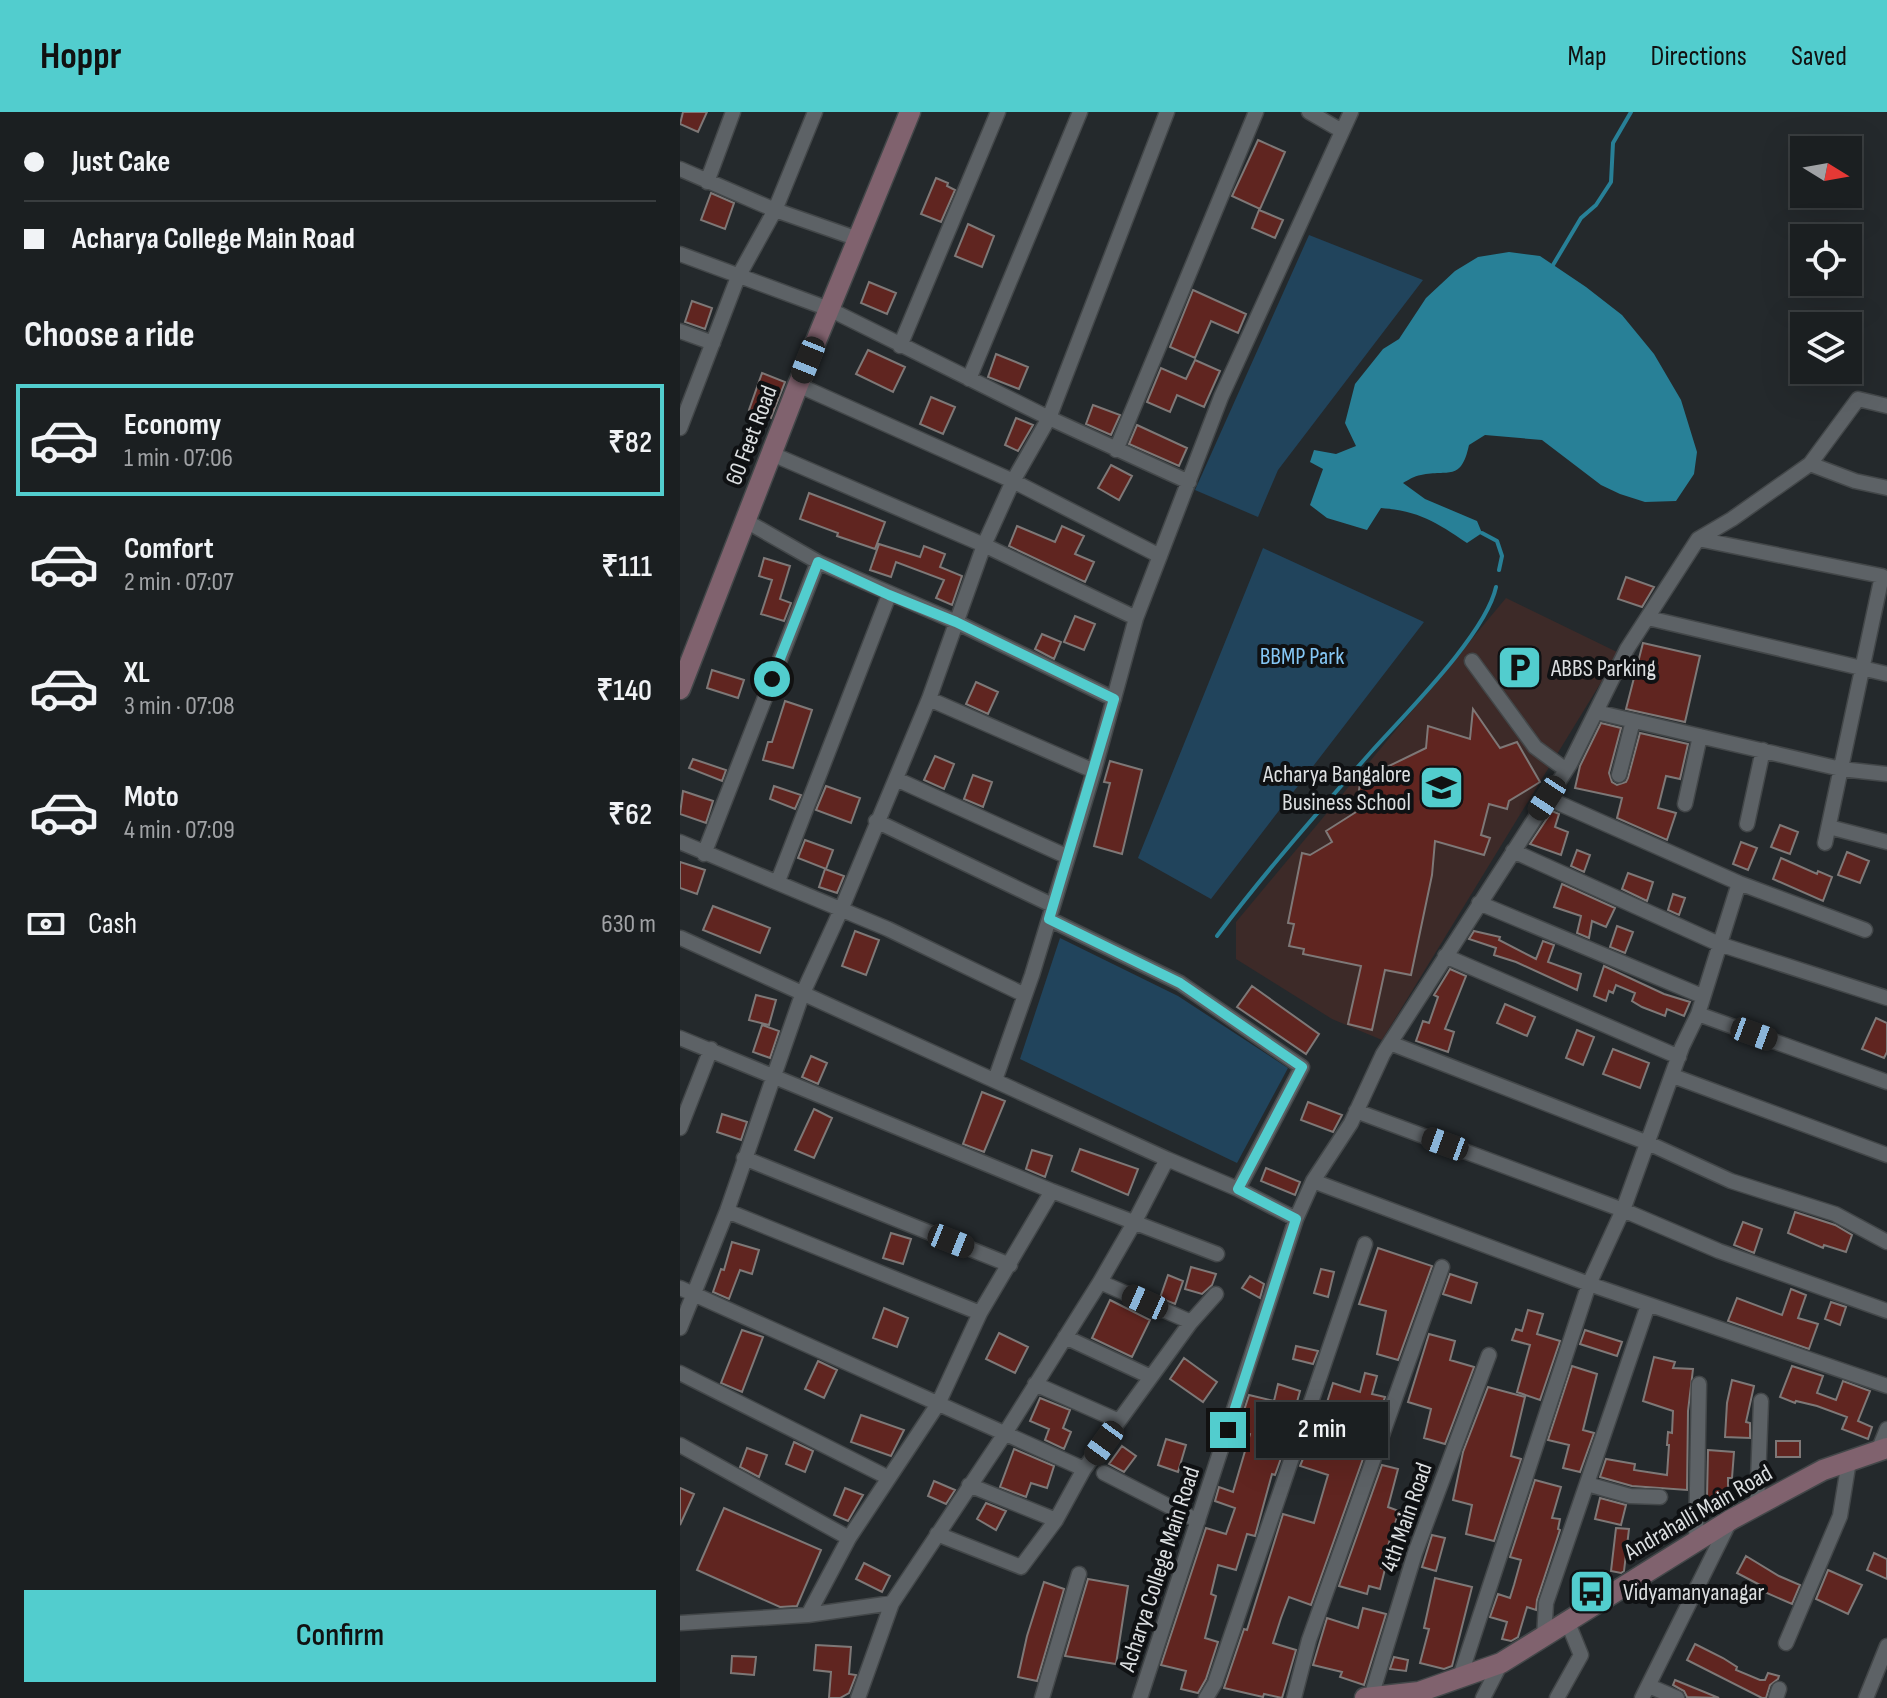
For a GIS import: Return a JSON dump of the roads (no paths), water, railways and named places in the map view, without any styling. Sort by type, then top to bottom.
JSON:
[{"type":"street","points":[[707,182],[733,112]]},
{"type":"street","points":[[680,428],[738,277],[775,210],[815,112]]},
{"type":"street","name":"60 Feet Road","points":[[680,689],[798,385],[910,112]]},
{"type":"street","points":[[900,346],[998,112]]},
{"type":"street","points":[[969,379],[1080,112]]},
{"type":"street","points":[[680,1328],[686,1291],[727,1211],[802,995],[929,699],[984,545],[1013,481],[1049,418],[1167,112]]},
{"type":"street","points":[[1116,450],[1256,112]]},
{"type":"street","points":[[1309,112],[1342,131]]},
{"type":"street","points":[[995,1080],[1025,995],[1094,771],[1136,618],[1221,397],[1351,112]]},
{"type":"street","points":[[680,169],[775,210],[858,239]]},
{"type":"street","points":[[680,254],[829,309],[1049,418],[1189,482]]},
{"type":"street","points":[[680,331],[713,343]]},
{"type":"street","points":[[798,385],[1013,481],[1160,556]]},
{"type":"street","points":[[1698,539],[1810,464],[1858,399],[1887,406]]},
{"type":"street","points":[[772,454],[984,545],[1136,618]]},
{"type":"street","points":[[1810,464],[1855,481],[1887,488]]},
{"type":"street","points":[[746,521],[818,562],[956,622],[1114,699]]},
{"type":"street","points":[[1698,539],[1885,576],[1825,843]]},
{"type":"street","name":"Acharya College Main Road","points":[[1140,1698],[1296,1219],[1313,1181],[1330,1159],[1390,1043],[1566,770],[1627,649],[1698,539]]},
{"type":"street","points":[[704,854],[818,562]]},
{"type":"street","points":[[778,881],[889,595]]},
{"type":"street","points":[[1648,618],[1887,674]]},
{"type":"street","points":[[1472,661],[1535,747],[1566,770]]},
{"type":"street","points":[[929,699],[1094,771]]},
{"type":"street","points":[[1596,712],[1841,769],[1887,774]]},
{"type":"street","points":[[1619,775],[1633,721]]},
{"type":"street","points":[[1685,804],[1700,736]]},
{"type":"street","points":[[1747,824],[1763,750]]},
{"type":"street","points":[[896,779],[1066,856]]},
{"type":"street","points":[[1547,798],[1739,883],[1865,930]]},
{"type":"street","points":[[876,821],[1180,983],[1302,1067],[1238,1189]]},
{"type":"street","points":[[1829,827],[1887,842]]},
{"type":"street","points":[[680,842],[778,881],[1025,995]]},
{"type":"street","points":[[1513,851],[1719,944],[1887,998]]},
{"type":"street","points":[[1459,1680],[1589,1284],[1623,1210],[1698,1014],[1739,883]]},
{"type":"street","points":[[1479,903],[1702,996]]},
{"type":"street","points":[[680,937],[802,995],[1238,1189],[1296,1219]]},
{"type":"street","points":[[1445,956],[1679,1057]]},
{"type":"street","points":[[1698,1014],[1885,1077]]},
{"type":"street","points":[[680,1038],[1052,1191],[1217,1254]]},
{"type":"street","points":[[1390,1043],[1648,1143],[1731,1181],[1835,1214],[1887,1242]]},
{"type":"street","points":[[680,1128],[711,1049]]},
{"type":"street","points":[[1673,1076],[1887,1155]]},
{"type":"street","points":[[1356,1111],[1623,1210],[1719,1251],[1887,1311]]},
{"type":"street","points":[[744,1158],[1010,1265]]},
{"type":"street","points":[[858,1698],[892,1603],[1004,1435],[1100,1282],[1167,1159]]},
{"type":"street","points":[[1313,1181],[1589,1284],[1887,1386]]},
{"type":"street","points":[[808,1615],[849,1538],[938,1404],[980,1313],[1052,1191]]},
{"type":"street","points":[[727,1211],[980,1313]]},
{"type":"street","points":[[1206,1698],[1215,1683],[1365,1244]]},
{"type":"street","points":[[1294,1698],[1309,1640],[1442,1267]]},
{"type":"street","points":[[1100,1282],[1191,1322]]},
{"type":"street","points":[[686,1291],[1084,1469]]},
{"type":"street","points":[[937,1534],[1021,1567],[1056,1520],[1084,1469],[1191,1322],[1216,1294]]},
{"type":"street","points":[[1544,1638],[1546,1603],[1648,1305]]},
{"type":"street","points":[[1065,1337],[1151,1377]]},
{"type":"street","name":"4th Main Road","points":[[1371,1697],[1415,1553],[1489,1355]]},
{"type":"street","points":[[680,1373],[887,1477]]},
{"type":"street","points":[[1035,1384],[1119,1421]]},
{"type":"street","points":[[1696,1540],[1699,1384]]},
{"type":"street","points":[[1757,1507],[1761,1401]]},
{"type":"street","points":[[1883,1449],[1887,1429]]},
{"type":"street","points":[[680,1445],[849,1538]]},
{"type":"street","name":"Andrahalli Main Road","points":[[1365,1698],[1402,1697],[1459,1680],[1501,1663],[1732,1519],[1823,1470],[1883,1449]]},
{"type":"street","points":[[1786,1643],[1840,1516],[1849,1461]]},
{"type":"street","points":[[1104,1473],[1198,1521]]},
{"type":"street","points":[[1587,1484],[1630,1496],[1660,1497]]},
{"type":"street","points":[[969,1485],[1056,1520]]},
{"type":"street","points":[[1677,1698],[1646,1692],[1732,1519]]},
{"type":"street","points":[[1042,1698],[1079,1574]]},
{"type":"street","points":[[680,1623],[808,1615],[892,1603]]},
{"type":"street","points":[[1557,1698],[1581,1655],[1568,1623]]},
{"type":"street","points":[[1866,1698],[1887,1646]]},
{"type":"street","points":[[1483,1698],[1501,1663]]},
{"type":"waterway","points":[[1553,265],[1581,218],[1596,205],[1611,182],[1613,143],[1631,112]]},
{"type":"waterway","points":[[1482,533],[1497,541],[1502,556],[1499,570]]},
{"type":"waterway","points":[[1217,936],[1292,842],[1461,650],[1489,606],[1496,587]]},
{"type":"place","name":"ABBS Parking","points":[[1520,668]]},
{"type":"place","name":"Acharya Bangalore Business School","points":[[1442,788]]},
{"type":"place","name":"Vidyamanyanagar","points":[[1592,1592]]},
{"type":"park label","name":"BBMP Park","points":[[1302,656]]}]
